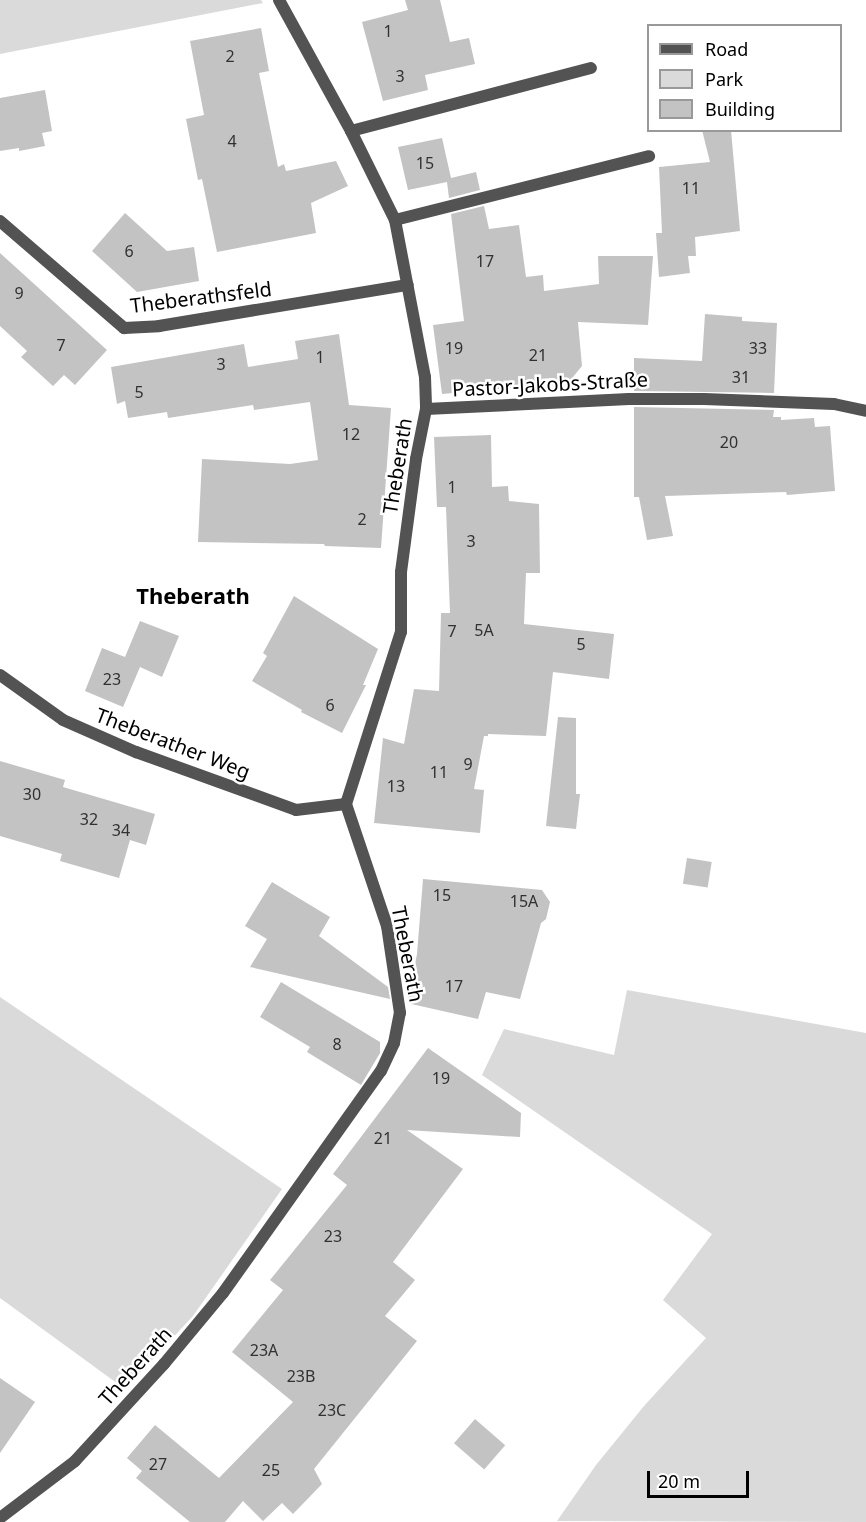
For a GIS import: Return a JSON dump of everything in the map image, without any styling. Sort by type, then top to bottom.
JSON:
[{"type":"street","name":"Pastor-Jakobs-Straße","points":[[279,0],[351,130],[395,220],[425,377],[426,409],[629,399],[704,399],[834,404],[866,411]]},
{"type":"street","points":[[351,130],[591,68]]},
{"type":"street","points":[[395,220],[649,156]]},
{"type":"street","name":"Theberathsfeld","points":[[0,221],[124,328],[159,326],[408,285]]},
{"type":"street","name":"Theberath","points":[[0,1518],[75,1461],[164,1364],[223,1293],[381,1071],[394,1043],[400,1013],[387,926],[346,804],[401,632],[401,572],[416,459],[426,409]]},
{"type":"street","name":"Theberather Weg","points":[[0,675],[63,720],[136,752],[296,810],[346,804]]},
{"type":"green space","points":[[0,0],[261,0],[263,3],[0,54]]},
{"type":"green space","points":[[627,990],[866,1033],[866,1522],[557,1521],[596,1465],[644,1406],[706,1338],[663,1300],[712,1234],[482,1075],[504,1029],[614,1055]]},
{"type":"green space","points":[[0,997],[282,1189],[193,1316],[125,1389],[0,1298]]},
{"type":"building","points":[[405,0],[440,0],[450,42],[469,38],[475,64],[425,75],[428,90],[383,101],[362,22],[408,10]]},
{"type":"building","points":[[261,28],[269,71],[259,73],[278,167],[284,164],[286,171],[336,161],[348,186],[311,203],[316,233],[217,252],[202,179],[198,180],[186,119],[204,115],[190,41]]},
{"type":"building","points":[[45,90],[52,131],[42,133],[45,146],[19,151],[19,148],[0,151],[0,98]]},
{"type":"building","points":[[702,132],[731,132],[740,231],[695,237],[696,256],[688,256],[690,273],[659,277],[656,233],[662,233],[659,167],[710,162]]},
{"type":"building","points":[[442,138],[451,178],[476,172],[480,190],[449,198],[447,182],[408,190],[398,147]]},
{"type":"building","points":[[484,206],[489,229],[519,225],[526,277],[543,275],[544,291],[599,284],[598,256],[653,256],[648,325],[578,322],[582,366],[568,383],[442,394],[433,325],[464,321],[451,214]]},
{"type":"building","points":[[125,213],[167,251],[194,247],[199,281],[137,292],[92,251]]},
{"type":"building","points":[[0,253],[107,350],[75,385],[64,375],[53,386],[21,357],[27,351],[0,326]]},
{"type":"building","points":[[705,314],[742,317],[742,321],[777,323],[774,393],[634,391],[634,358],[702,361]]},
{"type":"building","points":[[339,334],[349,405],[391,408],[381,548],[325,546],[324,544],[198,542],[202,459],[290,464],[318,460],[310,402],[254,410],[253,405],[168,418],[167,412],[128,418],[125,401],[117,404],[111,367],[244,344],[248,367],[298,359],[295,341]]},
{"type":"building","points":[[634,407],[774,410],[773,417],[781,417],[781,420],[814,418],[815,427],[830,426],[835,491],[787,495],[786,492],[665,496],[673,536],[647,540],[639,497],[634,497]]},
{"type":"building","points":[[491,435],[492,487],[508,486],[509,501],[539,504],[540,573],[526,573],[524,624],[614,634],[609,679],[553,672],[546,736],[488,734],[484,736],[474,789],[484,790],[480,833],[374,823],[383,738],[404,744],[414,689],[439,691],[441,613],[450,613],[446,507],[437,507],[434,437]]},
{"type":"building","points":[[294,596],[378,649],[363,685],[366,685],[342,733],[301,712],[302,710],[252,681],[267,656],[263,653]]},
{"type":"building","points":[[140,621],[179,636],[162,677],[140,667],[123,707],[85,691],[102,648],[125,657]]},
{"type":"building","points":[[558,717],[576,718],[576,794],[580,794],[576,829],[546,826]]},
{"type":"building","points":[[0,761],[65,780],[63,787],[155,814],[146,845],[130,840],[119,878],[60,861],[62,854],[0,836]]},
{"type":"building","points":[[687,858],[712,862],[708,888],[683,884]]},
{"type":"building","points":[[423,879],[542,890],[550,902],[546,919],[541,923],[520,999],[486,992],[478,1019],[407,1003],[417,954]]},
{"type":"building","points":[[272,882],[330,917],[319,936],[388,987],[390,999],[250,967],[267,939],[245,926]]},
{"type":"building","points":[[281,982],[380,1042],[380,1053],[361,1085],[307,1052],[310,1047],[260,1017]]},
{"type":"building","points":[[428,1048],[521,1113],[520,1137],[407,1130],[463,1169],[393,1262],[415,1280],[385,1316],[417,1341],[314,1469],[322,1484],[293,1514],[282,1503],[263,1521],[243,1501],[225,1522],[190,1522],[136,1478],[142,1471],[127,1458],[155,1425],[219,1478],[293,1402],[232,1352],[283,1290],[270,1280],[347,1185],[333,1174]]},
{"type":"building","points":[[0,1378],[35,1402],[0,1453]]},
{"type":"building","points":[[475,1419],[505,1445],[484,1469],[454,1443]]},
{"type":"district","name":"Theberath","points":[[193,596]]}]
